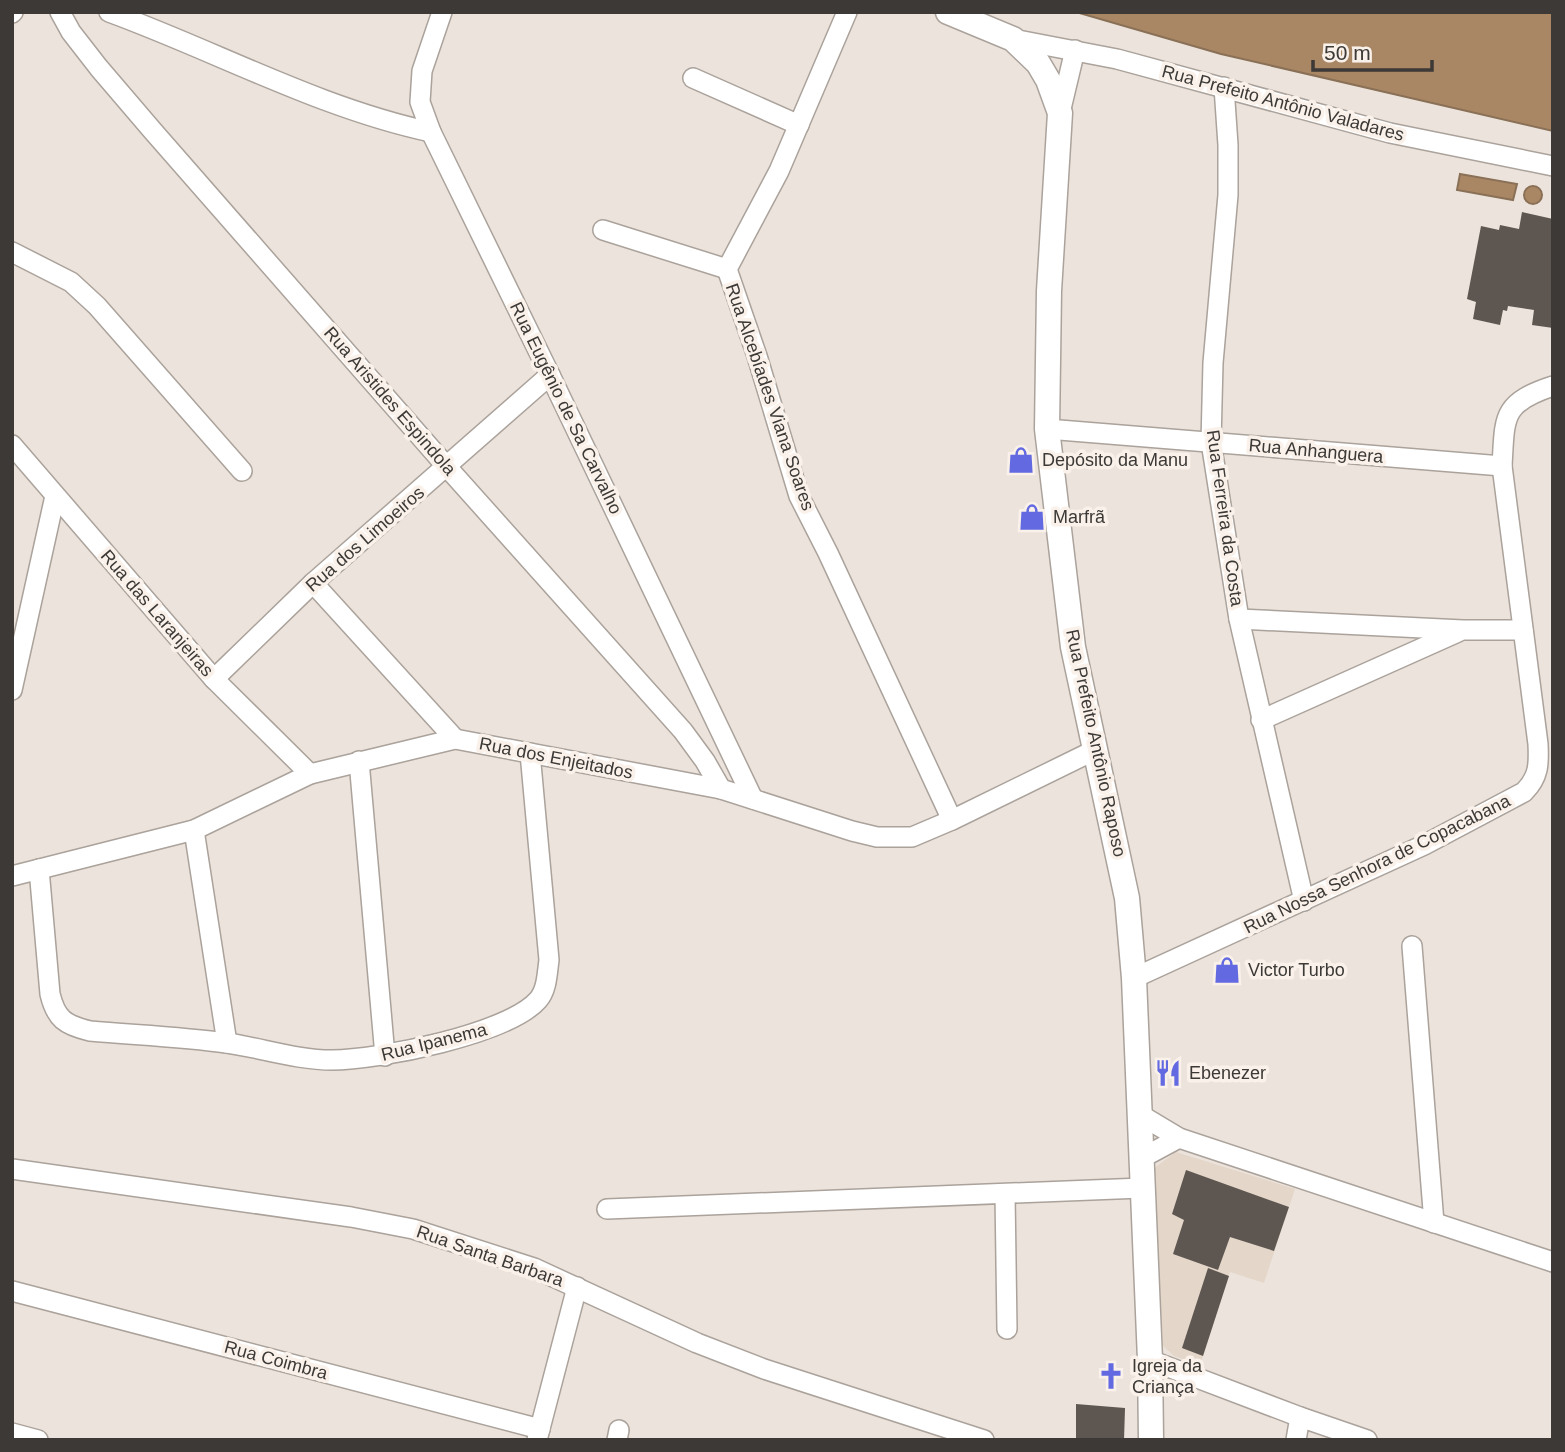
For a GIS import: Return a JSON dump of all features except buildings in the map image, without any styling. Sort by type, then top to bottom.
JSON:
[{"type":"street","name":"Rua Aristides Espindola","points":[[60,12],[71,32],[99,68],[447,467],[682,731],[705,761],[721,789]]},
{"type":"street","points":[[109,12],[170,34],[333,104],[386,122],[431,132]]},
{"type":"street","name":"Rua Eugênio de Sa Carvalho","points":[[442,12],[422,71],[420,102],[431,132],[551,375],[753,799]]},
{"type":"street","name":"Rua Alcebíades Viana Soares","points":[[847,12],[779,171],[727,269],[757,356],[799,496],[951,820]]},
{"type":"street","points":[[948,12],[1013,39],[1038,63],[1048,80],[1060,113]]},
{"type":"street","name":"Rua Prefeito Antônio Valadares","points":[[1013,39],[1075,50],[1224,87],[1390,133],[1553,166]]},
{"type":"street","name":"Rua Prefeito Antônio Raposo","points":[[1075,50],[1060,113],[1049,290],[1047,429],[1073,647],[1120,855],[1127,898],[1134,978],[1151,1440]]},
{"type":"street","points":[[693,78],[799,125]]},
{"type":"street","name":"Rua Ferreira da Costa","points":[[1224,87],[1228,195],[1213,363],[1211,442],[1240,619],[1304,901]]},
{"type":"street","points":[[603,230],[727,269]]},
{"type":"street","points":[[12,252],[71,282],[97,306],[242,471]]},
{"type":"street","name":"Rua dos Limoeiros","points":[[215,679],[313,583],[551,375]]},
{"type":"street","name":"Rua Nossa Senhora de Copacabana","points":[[1134,978],[1424,845],[1524,792],[1535,781],[1539,765],[1538,744],[1502,466],[1508,413],[1517,402],[1531,393],[1553,386]]},
{"type":"street","name":"Rua Anhanguera","points":[[1047,429],[1502,466]]},
{"type":"street","name":"Rua das Laranjeiras","points":[[12,445],[215,679],[310,774]]},
{"type":"street","points":[[12,690],[55,496]]},
{"type":"street","points":[[313,583],[455,739]]},
{"type":"street","points":[[1240,619],[1463,630],[1523,630]]},
{"type":"street","points":[[1261,720],[1463,630]]},
{"type":"street","name":"Rua dos Enjeitados","points":[[12,876],[194,830],[310,774],[455,739],[721,789],[877,837],[912,836],[951,820],[1095,750]]},
{"type":"street","name":"Rua Ipanema","points":[[39,869],[50,994],[54,1010],[63,1020],[75,1027],[90,1031],[228,1043],[331,1060],[385,1056],[484,1030],[516,1017],[540,999],[547,983],[549,960],[530,753]]},
{"type":"street","points":[[359,761],[385,1056]]},
{"type":"street","points":[[194,830],[228,1043]]},
{"type":"street","points":[[1412,946],[1434,1223]]},
{"type":"street","points":[[1139,1114],[1179,1138],[1553,1262]]},
{"type":"street","points":[[1140,1159],[1179,1138]]},
{"type":"street","name":"Rua Santa Barbara","points":[[12,1169],[351,1217],[413,1229],[483,1250],[577,1287],[697,1343],[764,1369],[984,1440]]},
{"type":"street","points":[[607,1209],[1142,1188]]},
{"type":"street","points":[[1006,1194],[1007,1329]]},
{"type":"street","points":[[538,1434],[577,1287]]},
{"type":"street","name":"Rua Coimbra","points":[[12,1291],[538,1434]]},
{"type":"street","points":[[1150,1360],[1367,1440]]},
{"type":"street","points":[[1296,1440],[1300,1417]]},
{"type":"street","points":[[12,1433],[38,1440]]},
{"type":"shaded area","points":[[1076,12],[1553,12],[1553,131],[1221,54]]},
{"type":"shaded area","points":[[1460,174],[1517,184],[1513,200],[1457,190]]},
{"type":"shaded area","points":[[1529,186],[1537,186],[1542,195],[1540,202],[1529,204],[1524,199],[1524,191]]},
{"type":"shaded area","points":[[1176,1152],[1295,1189],[1264,1283],[1230,1272],[1200,1365],[1174,1356],[1163,1346],[1154,1168]]},
{"type":"place","name":"Depósito da Manu","points":[[1021,460]]},
{"type":"place","name":"Marfrã","points":[[1032,517]]},
{"type":"place","name":"Victor Turbo","points":[[1227,970]]},
{"type":"place","name":"Ebenezer","points":[[1168,1073]]},
{"type":"place","name":"Igreja da Criança","points":[[1111,1376]]}]
